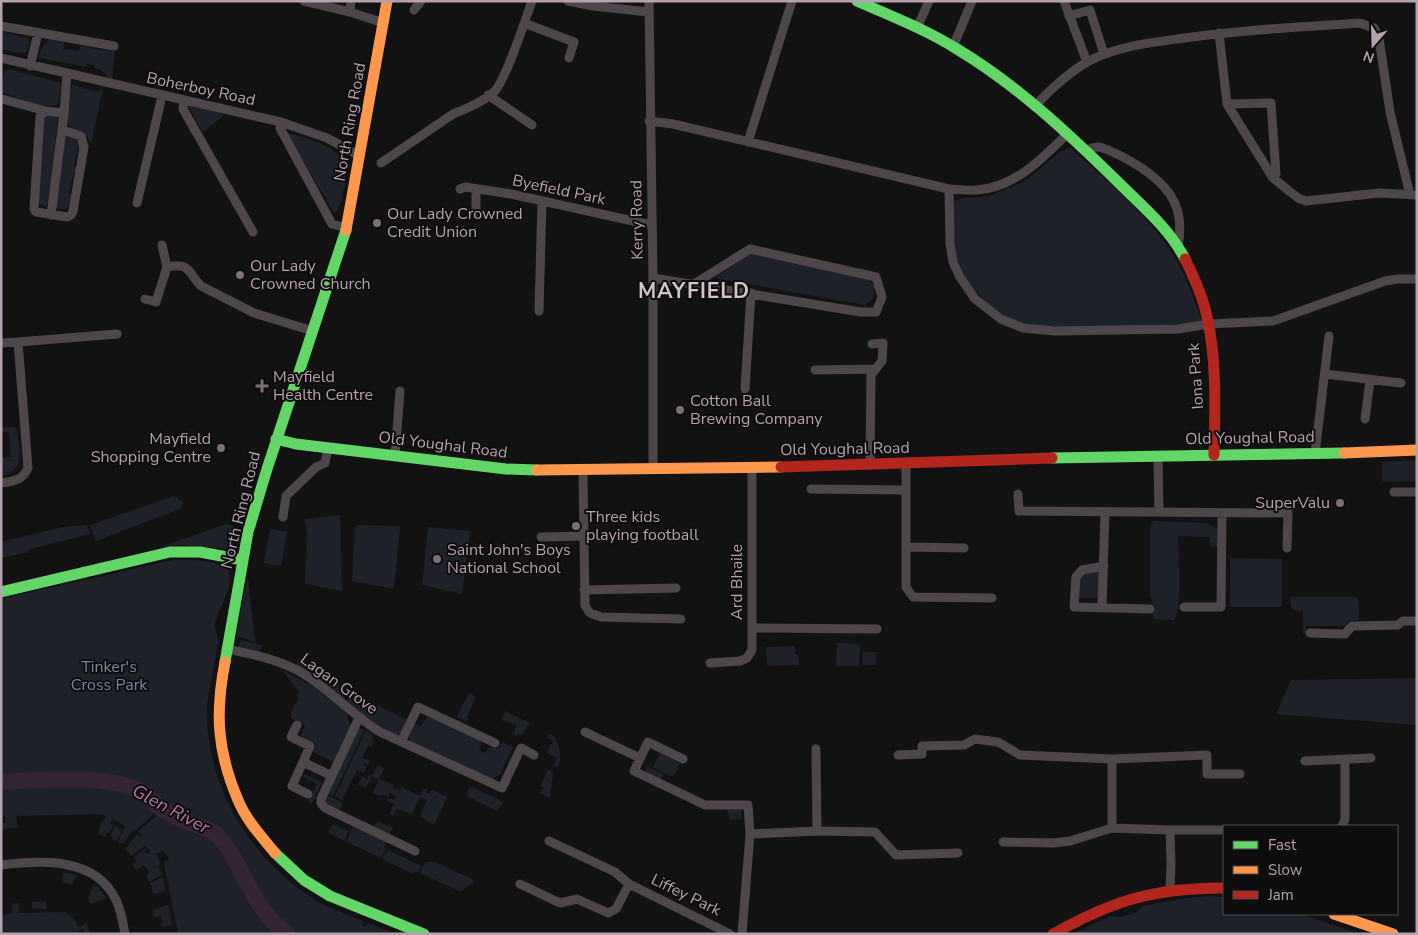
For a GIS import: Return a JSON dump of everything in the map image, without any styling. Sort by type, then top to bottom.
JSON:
[{"type":"street","points":[[304,1],[350,12],[384,23]]},
{"type":"street","points":[[350,12],[351,1]]},
{"type":"street","name":"North Ring Road","points":[[388,1],[347,228],[252,516],[242,560],[218,705],[219,737],[232,786],[241,807],[253,826],[275,853],[304,880],[317,889],[343,902],[424,934]]},
{"type":"street","points":[[414,10],[421,1]]},
{"type":"street","points":[[381,164],[453,114],[494,92],[502,80],[532,1]]},
{"type":"street","points":[[568,1],[593,6],[649,12]]},
{"type":"street","name":"Kerry Road","points":[[648,1],[653,278],[653,469]]},
{"type":"street","points":[[748,142],[792,1]]},
{"type":"street","name":"Iona Park","points":[[857,1],[953,47],[976,61],[1036,105],[1086,150],[1153,217],[1178,247],[1204,306],[1209,324],[1215,404],[1214,455]]},
{"type":"street","points":[[916,28],[929,1]]},
{"type":"street","points":[[953,47],[972,1]]},
{"type":"street","points":[[1064,1],[1087,62]]},
{"type":"street","points":[[1069,16],[1090,10],[1104,54]]},
{"type":"street","points":[[524,23],[574,42],[569,58]]},
{"type":"street","points":[[1036,105],[1061,81],[1087,62],[1104,54],[1138,44],[1218,33],[1360,23],[1374,28],[1379,38],[1390,112],[1413,195],[1379,193],[1306,201],[1298,198],[1273,178],[1227,104],[1218,33]]},
{"type":"street","points":[[1,26],[114,46]]},
{"type":"street","points":[[30,66],[38,33]]},
{"type":"street","name":"Boherboy Road","points":[[1,58],[281,122],[327,138],[360,156]]},
{"type":"street","points":[[51,215],[67,74]]},
{"type":"street","points":[[488,95],[532,125]]},
{"type":"street","points":[[137,203],[162,96]]},
{"type":"street","points":[[2,99],[64,113]]},
{"type":"street","points":[[184,101],[183,109],[253,232]]},
{"type":"street","points":[[1227,104],[1272,103],[1276,174],[1273,178]]},
{"type":"street","points":[[46,110],[40,116],[34,209],[36,212],[67,217],[73,211],[84,147],[81,136],[62,130]]},
{"type":"street","points":[[281,122],[280,128],[332,224],[347,228]]},
{"type":"street","points":[[649,122],[673,124],[949,189],[977,190],[1000,185],[1031,169],[1067,134]]},
{"type":"street","points":[[1086,150],[1096,147],[1112,152],[1143,168],[1155,178],[1166,190],[1177,208],[1180,234],[1178,247]]},
{"type":"street","name":"Byefield Park","points":[[460,189],[465,187],[511,194],[651,225]]},
{"type":"street","points":[[949,189],[950,243],[953,262],[960,277],[975,299],[1001,319],[1023,328],[1055,331],[1178,329],[1209,324],[1273,321],[1385,281],[1398,278],[1417,279]]},
{"type":"street","points":[[476,190],[476,214]]},
{"type":"street","points":[[539,311],[542,201]]},
{"type":"street","points":[[145,298],[156,302],[167,267],[162,246]]},
{"type":"street","points":[[653,278],[862,312],[876,312],[882,297],[876,277],[750,249],[694,284]]},
{"type":"street","points":[[167,267],[188,268],[201,286],[248,310],[313,331]]},
{"type":"street","points":[[745,389],[751,294]]},
{"type":"street","points":[[1,343],[117,334]]},
{"type":"street","points":[[1315,454],[1329,336]]},
{"type":"street","points":[[1,483],[15,481],[25,476],[28,468],[18,342]]},
{"type":"street","points":[[870,465],[871,375],[882,361],[883,344],[872,344]]},
{"type":"street","points":[[815,370],[876,369]]},
{"type":"street","points":[[1325,374],[1401,383]]},
{"type":"street","points":[[1365,419],[1370,380]]},
{"type":"street","points":[[395,456],[400,391]]},
{"type":"street","name":"Old Youghal Road","points":[[276,439],[296,444],[395,456],[506,469],[547,471],[870,465],[1060,458],[1315,454],[1417,450]]},
{"type":"street","points":[[283,517],[286,496],[316,467],[325,463],[328,448]]},
{"type":"street","points":[[1158,456],[1159,512]]},
{"type":"street","points":[[906,464],[906,587],[913,597],[992,598]]},
{"type":"street","name":"Ard Bhaile","points":[[710,663],[740,662],[747,658],[752,650],[752,467]]},
{"type":"street","points":[[583,470],[584,606],[590,613],[601,617],[681,619]]},
{"type":"street","points":[[812,489],[905,490]]},
{"type":"street","points":[[1394,492],[1417,492]]},
{"type":"street","points":[[1018,494],[1019,511],[1288,513],[1287,548]]},
{"type":"street","points":[[1102,607],[1105,512]]},
{"type":"street","points":[[1184,607],[1221,607],[1222,513]]},
{"type":"street","points":[[541,537],[583,536]]},
{"type":"street","points":[[906,547],[964,548]]},
{"type":"street","points":[[1,592],[170,552],[200,552],[242,560]]},
{"type":"street","points":[[1104,566],[1082,570],[1076,577],[1074,607],[1150,609]]},
{"type":"street","points":[[584,590],[676,588]]},
{"type":"street","points":[[1310,633],[1345,634],[1352,626],[1398,624],[1404,621],[1417,621]]},
{"type":"street","points":[[752,628],[877,629]]},
{"type":"street","name":"Lagan Grove","points":[[227,650],[266,658],[292,668],[325,689],[380,732],[502,788],[521,748],[534,755]]},
{"type":"street","points":[[401,742],[418,706],[496,743]]},
{"type":"street","points":[[360,718],[321,799],[323,806],[415,851]]},
{"type":"street","points":[[297,724],[291,736],[310,746],[292,786],[308,794]]},
{"type":"street","points":[[585,732],[640,758]]},
{"type":"street","points":[[898,755],[922,754],[922,746],[964,745],[975,739],[998,742],[1020,755],[1112,759],[1207,755],[1207,774],[1240,774]]},
{"type":"street","points":[[683,759],[648,742],[634,771],[705,805],[748,806],[750,834],[742,934]]},
{"type":"street","points":[[816,748],[817,831]]},
{"type":"street","points":[[1305,762],[1371,758]]},
{"type":"street","points":[[1112,759],[1112,828]]},
{"type":"street","points":[[1342,825],[1345,819],[1345,760]]},
{"type":"street","points":[[303,762],[332,776]]},
{"type":"street","points":[[1004,842],[1053,843],[1070,841],[1112,828],[1223,830]]},
{"type":"street","points":[[1170,830],[1170,890]]},
{"type":"street","points":[[750,834],[817,831],[875,832],[896,855],[958,853]]},
{"type":"street","name":"Liffey Park","points":[[549,841],[615,872],[629,884],[730,934]]},
{"type":"street","points":[[1,865],[54,863],[80,868],[96,875],[106,884],[117,901],[125,934]]},
{"type":"street","name":"Liffey Park","points":[[520,884],[560,903],[577,899],[608,914],[616,909],[629,884]]},
{"type":"street","points":[[1053,934],[1091,912],[1144,894],[1170,890],[1223,888]]},
{"type":"street","points":[[1337,915],[1393,934]]},
{"type":"green space","points":[[1,31],[28,38],[30,43],[27,52],[19,53],[1,49]]},
{"type":"green space","points":[[49,39],[64,42],[63,49],[79,51],[80,46],[115,52],[112,81],[101,70],[94,68],[94,65],[87,64],[86,67],[41,58],[39,56],[40,51]]},
{"type":"green space","points":[[8,69],[61,83],[59,104],[38,104],[1,92],[4,71]]},
{"type":"green space","points":[[72,85],[98,92],[103,88],[91,144],[85,133],[71,130],[66,123]]},
{"type":"green space","points":[[189,105],[223,114],[223,116],[202,131]]},
{"type":"green space","points":[[48,114],[58,115],[49,202],[45,206],[39,204],[38,199],[42,120]]},
{"type":"green space","points":[[289,133],[332,149],[344,164],[346,175],[343,195],[340,205],[334,213],[288,135]]},
{"type":"green space","points":[[64,135],[77,140],[81,146],[81,148],[78,148],[74,166],[78,168],[74,172],[69,193],[71,194],[68,209],[54,208]]},
{"type":"green space","points":[[1071,148],[1115,187],[1156,231],[1182,270],[1203,323],[1079,328],[1025,325],[990,308],[967,280],[955,254],[953,201],[963,198],[989,196],[1025,181],[1061,151]]},
{"type":"green space","points":[[751,253],[869,280],[875,287],[873,299],[865,305],[715,278]]},
{"type":"green space","points":[[1,428],[16,428],[20,458],[15,469],[1,476],[1,458],[11,457],[9,432],[1,432]]},
{"type":"green space","points":[[1417,460],[1417,481],[1382,482],[1382,462]]},
{"type":"green space","points":[[174,496],[183,502],[180,509],[96,541],[90,525]]},
{"type":"green space","points":[[340,515],[342,591],[305,584],[307,533],[305,519]]},
{"type":"green space","points":[[1153,521],[1206,523],[1217,528],[1218,546],[1210,546],[1210,537],[1178,536],[1179,593],[1177,614],[1174,620],[1153,619],[1152,599],[1150,597],[1150,528]]},
{"type":"green space","points":[[226,524],[238,528],[231,549],[180,545],[158,548]]},
{"type":"green space","points":[[87,525],[90,534],[1,558],[1,542],[63,527]]},
{"type":"green space","points":[[355,525],[400,526],[394,589],[352,581]]},
{"type":"green space","points":[[428,527],[470,531],[462,594],[422,585]]},
{"type":"green space","points":[[270,529],[287,532],[281,566],[264,563]]},
{"type":"green space","points":[[1230,558],[1282,559],[1282,607],[1230,607]]},
{"type":"green space","name":"Tinker's Cross Park","points":[[172,560],[212,562],[226,567],[229,572],[229,585],[215,626],[218,641],[208,700],[207,720],[210,746],[216,771],[236,818],[266,859],[305,893],[340,912],[363,921],[362,925],[366,927],[368,923],[396,934],[178,934],[164,862],[169,859],[166,854],[162,851],[156,854],[161,864],[158,866],[162,875],[149,882],[146,875],[150,872],[144,865],[136,870],[132,864],[136,862],[134,857],[145,849],[147,849],[144,851],[147,855],[151,851],[145,846],[131,856],[125,849],[137,834],[141,837],[142,835],[138,832],[165,808],[163,805],[135,831],[133,830],[123,844],[118,842],[125,826],[113,819],[110,824],[113,825],[110,833],[107,832],[105,837],[98,834],[102,820],[104,821],[106,816],[99,814],[16,816],[18,828],[1,829],[1,823],[6,823],[5,816],[1,816],[1,599]]},
{"type":"green space","points":[[1098,571],[1100,573],[1100,598],[1078,598],[1078,580],[1085,573]]},
{"type":"green space","points":[[248,579],[255,642],[236,636]]},
{"type":"green space","points":[[1290,597],[1358,597],[1359,620],[1349,621],[1345,626],[1306,626],[1306,634],[1303,634],[1303,611],[1293,610]]},
{"type":"green space","points":[[240,640],[262,645],[260,652],[239,647]]},
{"type":"green space","points":[[837,643],[860,644],[859,666],[836,666]]},
{"type":"green space","points":[[795,646],[795,654],[798,655],[799,665],[767,666],[766,647]]},
{"type":"green space","points":[[863,652],[876,652],[876,665],[863,665]]},
{"type":"green space","points":[[299,658],[317,668],[349,692],[344,699],[296,665]]},
{"type":"green space","points":[[285,671],[317,689],[347,714],[349,723],[352,724],[334,762],[313,752],[316,744],[301,735],[305,725],[291,718],[291,712],[299,698],[297,695],[299,692]]},
{"type":"green space","points":[[1417,678],[1417,725],[1276,714],[1291,680]]},
{"type":"green space","points":[[352,693],[408,720],[402,732],[398,735],[393,735],[360,713],[346,701]]},
{"type":"green space","points":[[469,693],[476,697],[466,718],[469,719],[467,722],[457,717]]},
{"type":"green space","points":[[505,711],[530,723],[521,735],[518,733],[517,736],[513,735],[517,725],[501,720]]},
{"type":"green space","points":[[427,716],[480,740],[479,750],[485,753],[491,747],[499,749],[502,742],[513,747],[500,774],[492,779],[412,743],[408,736],[414,723],[421,726]]},
{"type":"green space","points":[[359,728],[364,731],[333,796],[327,793]]},
{"type":"green space","points":[[366,731],[373,735],[371,741],[374,742],[372,747],[368,745],[362,758],[370,761],[368,764],[364,763],[363,765],[367,767],[364,773],[357,770],[342,800],[335,796]]},
{"type":"green space","points":[[550,733],[556,740],[559,749],[558,767],[554,765],[557,758],[547,753],[553,741],[547,738]]},
{"type":"green space","points":[[660,753],[680,763],[674,775],[671,776],[653,767]]},
{"type":"green space","points":[[377,765],[384,768],[379,779],[394,785],[393,788],[400,791],[402,787],[420,796],[424,788],[428,789],[426,793],[428,794],[432,790],[447,797],[434,825],[420,816],[427,800],[420,797],[412,814],[397,809],[393,816],[389,814],[394,804],[387,801],[388,798],[394,800],[396,796],[390,793],[388,797],[372,793],[379,780],[372,776]]},
{"type":"green space","points":[[646,766],[664,774],[660,781],[646,771]]},
{"type":"green space","points":[[548,770],[553,772],[550,798],[539,793],[544,788],[540,786]]},
{"type":"green space","points":[[305,774],[322,782],[312,804],[308,802],[317,784],[303,777],[302,775]]},
{"type":"green space","points":[[369,775],[372,776],[366,788],[358,785],[362,777],[367,780]]},
{"type":"green space","points":[[470,786],[503,802],[498,811],[468,797],[467,793]]},
{"type":"green space","points":[[326,795],[342,802],[339,811],[327,804]]},
{"type":"green space","points":[[727,809],[741,810],[742,819],[730,820]]},
{"type":"green space","points":[[377,821],[393,828],[389,835],[374,827]]},
{"type":"green space","points":[[333,824],[348,831],[345,841],[328,833]]},
{"type":"green space","points":[[353,825],[387,841],[384,848],[386,849],[381,858],[347,842]]},
{"type":"green space","points":[[115,826],[122,830],[117,841],[110,836]]},
{"type":"green space","points":[[388,850],[421,866],[418,872],[412,873],[382,859]]},
{"type":"green space","points":[[425,862],[435,862],[474,880],[472,885],[470,884],[461,892],[420,873]]},
{"type":"green space","points":[[63,872],[77,875],[72,885],[62,882]]},
{"type":"green space","points":[[163,877],[165,891],[153,893],[150,883]]},
{"type":"green space","points":[[94,883],[106,898],[91,904],[88,899]]},
{"type":"green space","points":[[1207,896],[1223,897],[1223,915],[1304,915],[1360,934],[1073,934],[1110,916],[1120,917],[1136,913],[1143,906]]},
{"type":"green space","points":[[46,901],[46,909],[32,908],[32,902]]},
{"type":"green space","points":[[19,903],[19,913],[65,912],[75,920],[78,927],[86,923],[91,934],[85,934],[83,929],[79,930],[80,934],[1,934],[1,915],[12,913],[12,904]]},
{"type":"green space","points":[[168,905],[172,925],[162,927],[161,923],[163,922],[160,916],[154,917],[152,910]]},
{"type":"waterway","name":"Glen River","points":[[1,782],[55,779],[94,780],[129,787],[144,793],[162,809],[180,819],[209,830],[219,837],[231,853],[251,891],[267,915],[288,934]]},
{"type":"traffic: fast","points":[[857,1],[933,35],[979,63],[1021,94],[1080,146],[1146,209],[1171,237],[1185,259]]},
{"type":"traffic: fast","points":[[225,662],[248,532],[346,230]]},
{"type":"traffic: fast","points":[[276,439],[296,444],[506,469],[537,470]]},
{"type":"traffic: fast","points":[[1052,458],[1344,453]]},
{"type":"traffic: fast","points":[[1,592],[170,552],[200,552],[243,560]]},
{"type":"traffic: fast","points":[[275,853],[304,880],[330,896],[424,934]]},
{"type":"traffic: slow","points":[[346,230],[387,1]]},
{"type":"traffic: slow","points":[[1344,453],[1417,450]]},
{"type":"traffic: slow","points":[[537,470],[781,467]]},
{"type":"traffic: slow","points":[[225,662],[219,715],[222,748],[226,765],[245,814],[275,853]]},
{"type":"traffic: slow","points":[[1337,915],[1393,934]]},
{"type":"traffic: jam","points":[[1185,259],[1201,295],[1210,333],[1215,386],[1214,455]]},
{"type":"traffic: jam","points":[[781,467],[1052,458]]},
{"type":"traffic: jam","points":[[1053,934],[1096,912],[1135,898],[1176,890],[1223,888]]},
{"type":"place","name":"Our Lady Crowned Credit Union","points":[[377,223]]},
{"type":"place","name":"Our Lady Crowned Church","points":[[240,275]]},
{"type":"place","name":"Mayfield Health Centre","points":[[262,386]]},
{"type":"place","name":"Cotton Ball Brewing Company","points":[[680,410]]},
{"type":"place","name":"Mayfield Shopping Centre","points":[[221,448]]},
{"type":"place","name":"SuperValu","points":[[1340,503]]},
{"type":"place","name":"Three kids playing football","points":[[576,526]]},
{"type":"place","name":"Saint John's Boys National School","points":[[437,559]]},
{"type":"district","name":"MAYFIELD","points":[[694,291]]}]
